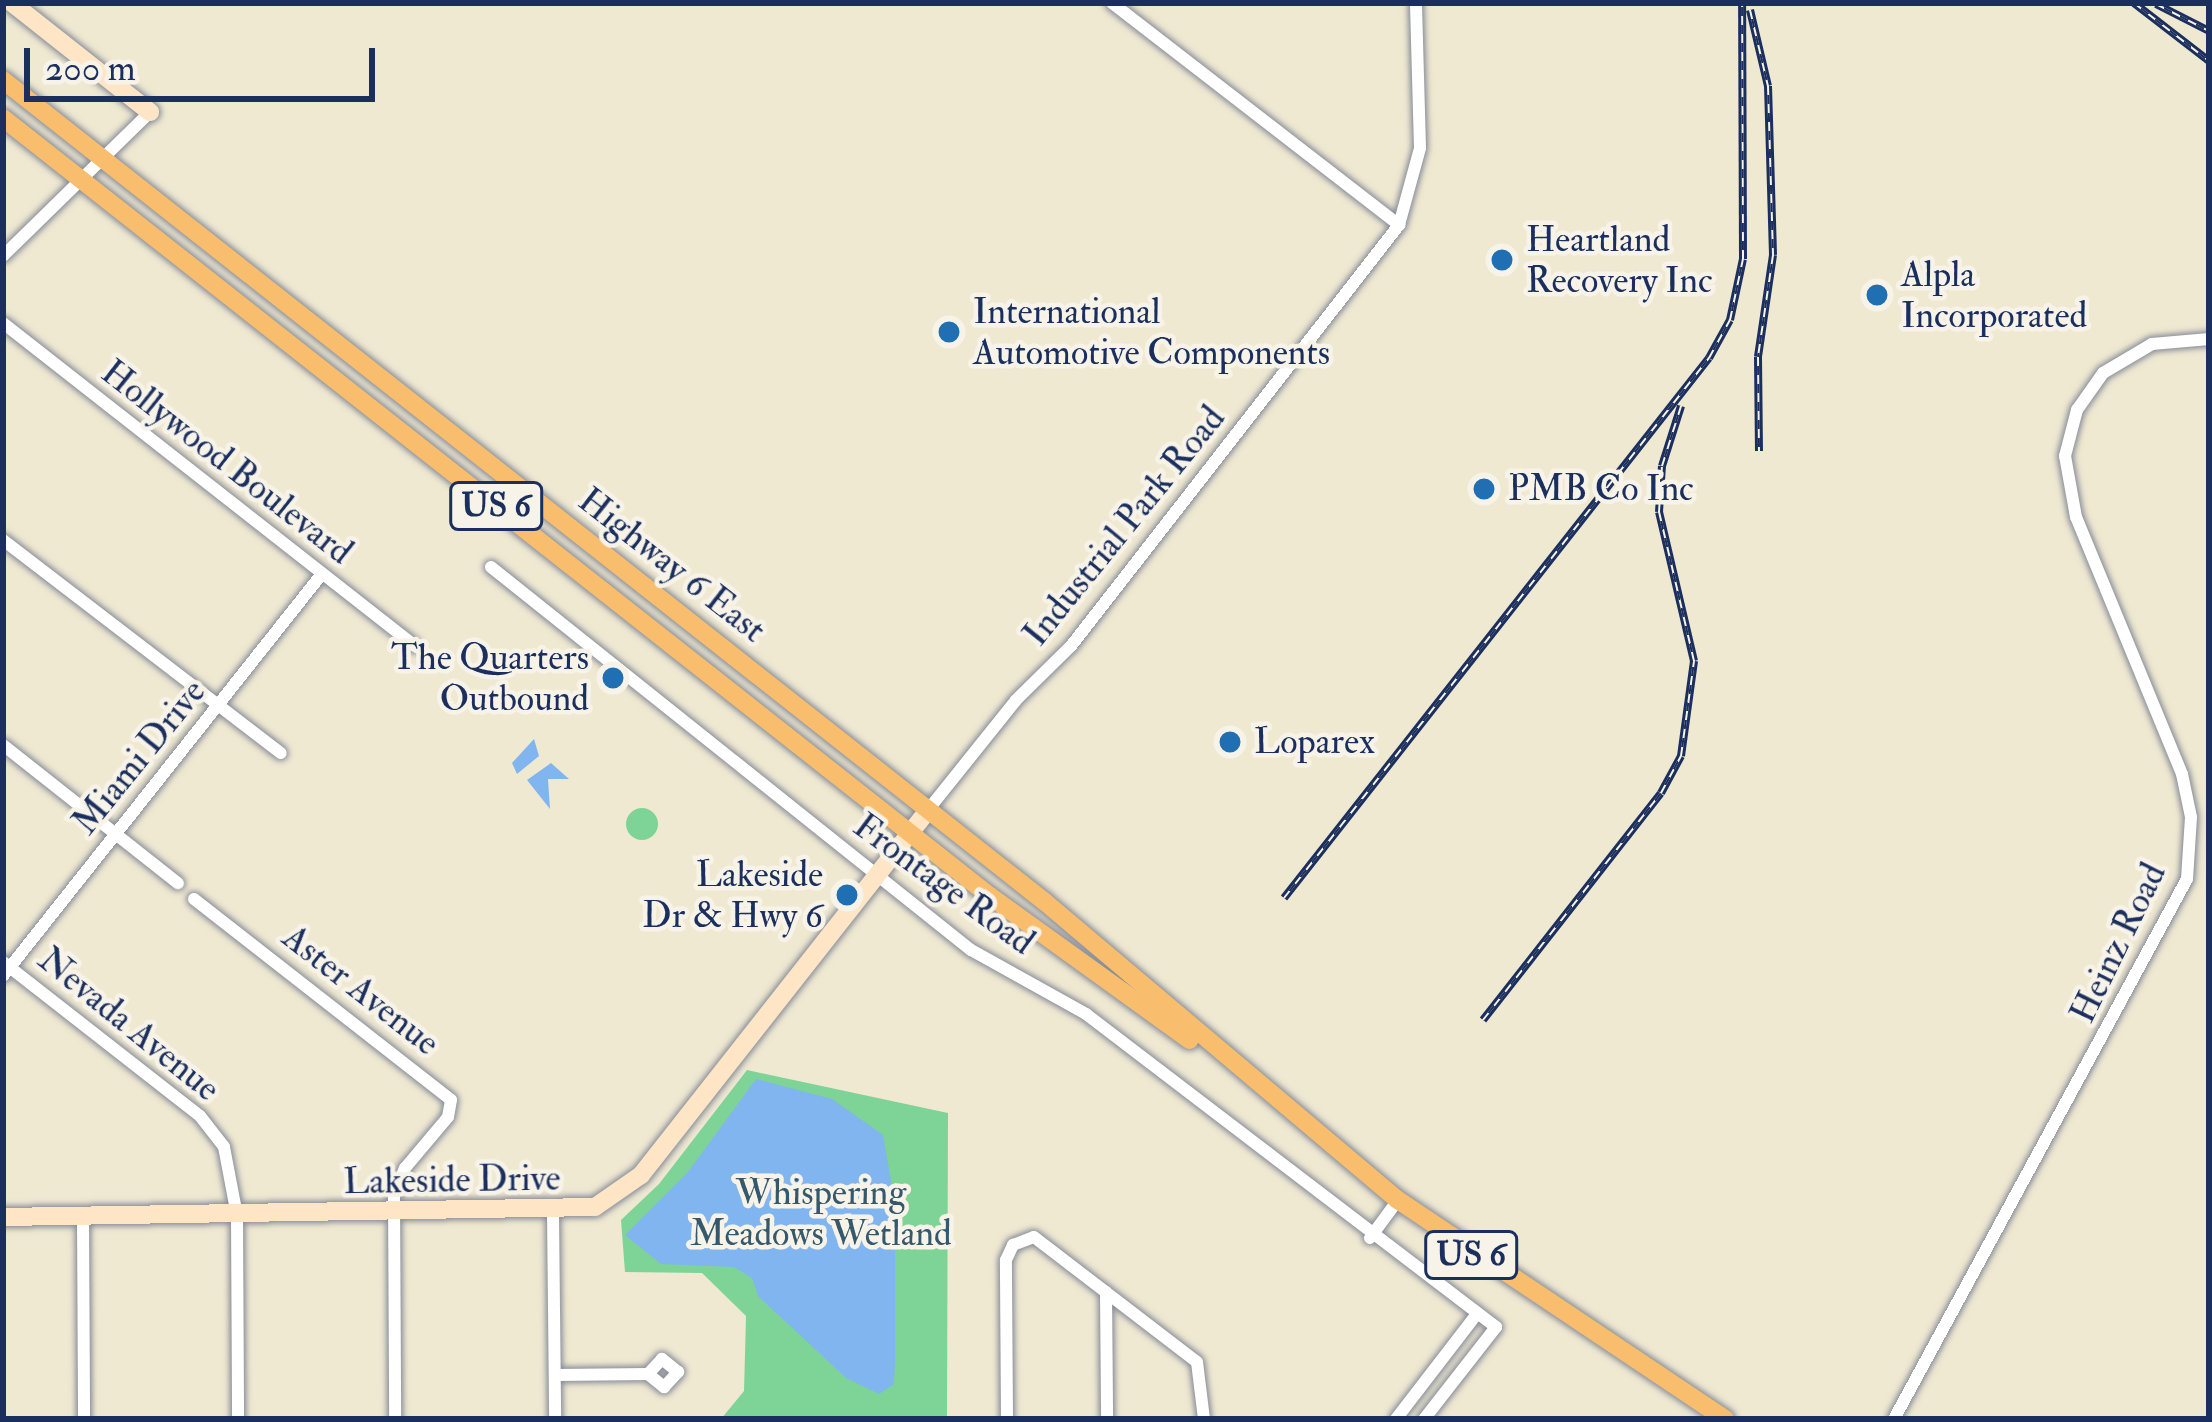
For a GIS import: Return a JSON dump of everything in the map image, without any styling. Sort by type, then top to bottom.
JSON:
[{"type":"main road","name":"Highway 6 East","points":[[3,80],[928,810],[1398,1200],[1538,1301],[1725,1419]]},
{"type":"main road","name":"Highway 6 East","points":[[3,118],[1139,1009],[1234,1068]]},
{"type":"street","points":[[3,256],[150,112],[12,3]]},
{"type":"street","points":[[1112,3],[1399,225]]},
{"type":"street","name":"Industrial Park Road","points":[[928,810],[1016,700],[1071,646],[1399,225],[1420,148],[1416,3]]},
{"type":"street","name":"Hollywood Boulevard","points":[[3,323],[415,646]]},
{"type":"street","name":"Heinz Road","points":[[1894,1419],[2187,879],[2191,817],[2182,774],[2076,517],[2066,457],[2077,410],[2103,373],[2152,344],[2209,338]]},
{"type":"street","points":[[3,540],[281,753]]},
{"type":"street","name":"Frontage Road","points":[[490,568],[971,950],[1086,1014],[1370,1238],[1496,1327],[1424,1419]]},
{"type":"street","name":"Miami Drive","points":[[5,968],[321,574]]},
{"type":"street","points":[[3,745],[178,883]]},
{"type":"street","name":"Lakeside Drive","points":[[3,1216],[554,1213],[595,1207],[641,1175],[928,810]]},
{"type":"street","name":"Aster Avenue","points":[[194,898],[451,1100],[448,1117],[396,1180],[395,1419]]},
{"type":"street","name":"Nevada Avenue","points":[[5,968],[200,1115],[230,1162],[237,1214],[238,1419]]},
{"type":"street","points":[[1370,1238],[1398,1200]]},
{"type":"street","points":[[554,1213],[555,1419]]},
{"type":"street","points":[[83,1216],[84,1419]]},
{"type":"street","points":[[1007,1419],[1006,1260],[1020,1240],[1041,1239],[1202,1368],[1204,1419]]},
{"type":"street","points":[[1106,1292],[1107,1419]]},
{"type":"street","points":[[1396,1419],[1477,1314]]},
{"type":"street","points":[[555,1375],[648,1374]]},
{"type":"green space","points":[[642,808],[653,813],[658,824],[653,835],[642,840],[631,835],[626,824],[631,813]]},
{"type":"green space","name":"Whispering Meadows Wetland","points":[[747,1070],[948,1113],[947,1419],[721,1419],[744,1391],[746,1316],[702,1273],[625,1272],[621,1220],[659,1184]]},
{"type":"water","points":[[534,739],[539,756],[517,774],[512,763]]},
{"type":"water","points":[[551,763],[569,779],[548,779],[550,809],[527,780]]},
{"type":"water","points":[[756,1079],[832,1099],[883,1135],[895,1204],[895,1361],[894,1384],[879,1394],[846,1378],[758,1296],[752,1278],[734,1267],[661,1264],[625,1235],[688,1172]]},
{"type":"railway","points":[[1284,898],[1709,358],[1730,320],[1743,259],[1742,3]]},
{"type":"railway","points":[[2134,3],[2209,61]]},
{"type":"railway","points":[[2156,4],[2209,31]]},
{"type":"railway","points":[[1750,10],[1768,86],[1773,255],[1758,357],[1759,451]]},
{"type":"railway","points":[[1483,1020],[1661,793],[1681,756],[1694,661],[1659,512],[1662,466],[1681,406]]},
{"type":"place","name":"Heartland Recovery Inc","points":[[1502,260]]},
{"type":"place","name":"Alpla Incorporated","points":[[1877,295]]},
{"type":"place","name":"International Automotive Components","points":[[949,332]]},
{"type":"place","name":"PMB Co Inc","points":[[1484,489]]},
{"type":"place","name":"The Quarters Outbound","points":[[613,678]]},
{"type":"place","name":"Loparex","points":[[1230,742]]},
{"type":"place","name":"Lakeside Dr & Hwy 6","points":[[847,895]]}]
